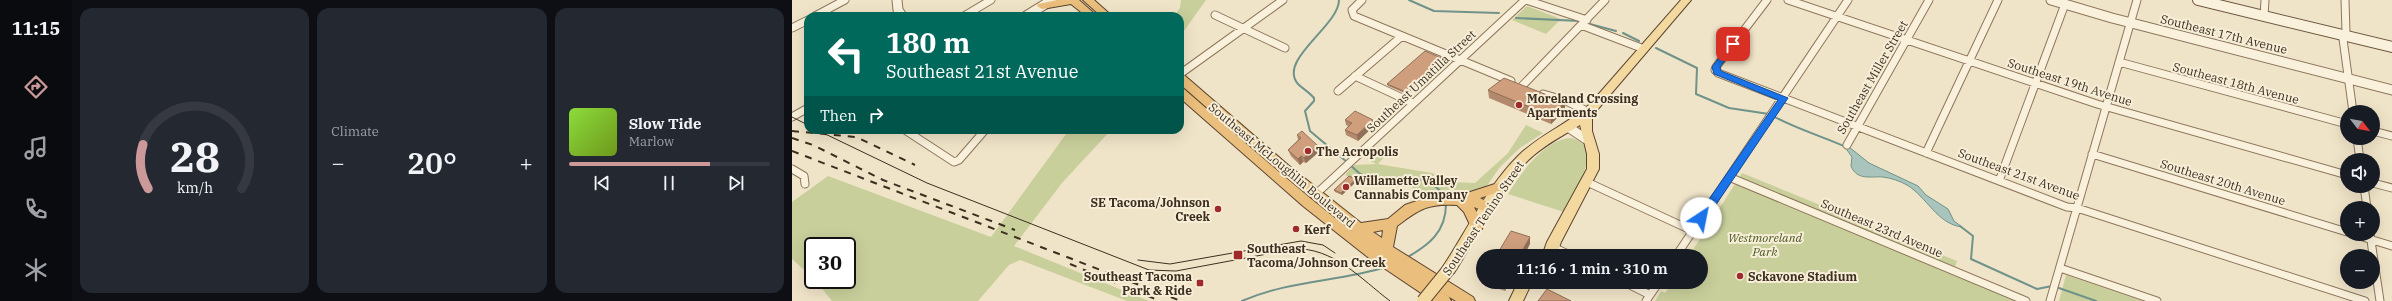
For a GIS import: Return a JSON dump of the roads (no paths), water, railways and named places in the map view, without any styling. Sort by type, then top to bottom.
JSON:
[{"type":"highway","points":[[1042,6],[1074,0],[1088,12]]},
{"type":"highway","points":[[1088,0],[1102,12]]},
{"type":"highway","name":"Southeast McLoughlin Boulevard","points":[[1184,81],[1315,195],[1359,229],[1380,252]]},
{"type":"highway","name":"Southeast McLoughlin Boulevard","points":[[1184,96],[1309,205],[1404,268],[1444,301]]},
{"type":"highway","points":[[1459,200],[1501,187]]},
{"type":"highway","points":[[1359,229],[1391,224],[1410,209],[1423,202],[1441,198],[1474,201],[1488,208]]},
{"type":"highway","points":[[1459,200],[1469,209],[1477,225]]},
{"type":"highway","points":[[1380,252],[1391,224]]},
{"type":"highway","name":"Southeast McLoughlin Boulevard","points":[[1404,268],[1468,301]]},
{"type":"main road","name":"Southeast Tenino Street","points":[[1423,301],[1448,269],[1501,187],[1530,152],[1588,113],[1686,0]]},
{"type":"main road","points":[[2198,0],[2392,47]]},
{"type":"main road","points":[[1552,249],[1593,169],[1594,157],[1586,139],[1584,126],[1588,113]]},
{"type":"main road","points":[[1516,301],[1522,289]]},
{"type":"street","points":[[822,12],[845,0]]},
{"type":"street","points":[[897,0],[899,12]]},
{"type":"street","points":[[971,12],[991,0]]},
{"type":"street","points":[[1032,12],[1052,0]]},
{"type":"street","points":[[1184,71],[1283,0]]},
{"type":"street","points":[[1362,0],[1352,11],[1354,16],[1529,89]]},
{"type":"street","points":[[1525,0],[1644,49]]},
{"type":"street","name":"Southeast Umatilla Street","points":[[1315,195],[1525,0]]},
{"type":"street","points":[[1522,86],[1605,0]]},
{"type":"street","name":"Southeast 21st Avenue","points":[[1767,0],[1716,67],[1716,71],[2067,207],[2077,208],[2365,301]]},
{"type":"street","name":"Southeast 19th Avenue","points":[[1788,0],[2106,106],[2340,173]]},
{"type":"street","points":[[1681,249],[1776,110],[1848,0]]},
{"type":"street","name":"Southeast Miller Street","points":[[1847,145],[1859,127],[1929,0]]},
{"type":"street","points":[[1926,153],[1998,0]]},
{"type":"street","name":"Southeast 17th Avenue","points":[[2051,0],[2392,90]]},
{"type":"street","points":[[2050,301],[2137,0]]},
{"type":"street","points":[[2264,16],[2265,0]]},
{"type":"street","points":[[2345,0],[2343,39],[2352,105]]},
{"type":"street","points":[[1999,181],[2065,4]]},
{"type":"street","points":[[1215,15],[1285,48]]},
{"type":"street","points":[[792,28],[804,22]]},
{"type":"street","points":[[1338,91],[1402,36]]},
{"type":"street","name":"Southeast 18th Avenue","points":[[2118,62],[2340,122]]},
{"type":"street","points":[[1355,76],[1413,103]]},
{"type":"street","points":[[1536,92],[1564,100],[1588,113]]},
{"type":"street","points":[[792,117],[804,110]]},
{"type":"street","points":[[1568,127],[1586,139]]},
{"type":"street","points":[[2380,133],[2392,136]]},
{"type":"street","points":[[911,134],[954,162],[959,160],[982,134]]},
{"type":"street","name":"Southeast 20th Avenue","points":[[2092,154],[2340,230]]},
{"type":"street","points":[[792,169],[804,176],[805,184]]},
{"type":"street","name":"Southeast 23rd Avenue","points":[[1729,177],[2026,301]]},
{"type":"street","points":[[1587,182],[1693,231]]},
{"type":"street","points":[[2380,185],[2392,188]]},
{"type":"street","points":[[2371,241],[2380,301]]},
{"type":"street","points":[[2380,241],[2392,246]]},
{"type":"street","points":[[2060,268],[2157,301]]},
{"type":"street","points":[[1634,289],[1648,298],[1654,289]]},
{"type":"water","points":[[1849,147],[1869,163],[1918,186],[1926,195],[1948,209],[1954,221],[1962,227],[1953,225],[1939,216],[1921,196],[1907,185],[1886,177],[1865,177],[1857,174],[1851,166],[1852,157],[1847,150]]},
{"type":"waterway","points":[[1339,0],[1330,21],[1302,54],[1296,64],[1294,75],[1298,84],[1314,98],[1314,101],[1305,111],[1310,131],[1347,162]]},
{"type":"waterway","points":[[1409,0],[1434,11],[1499,13]]},
{"type":"waterway","points":[[1516,18],[1580,21]]},
{"type":"waterway","points":[[1586,23],[1616,31]]},
{"type":"waterway","points":[[1623,33],[1639,41]]},
{"type":"waterway","points":[[1656,48],[1697,68],[1696,94],[1729,108],[1769,114]]},
{"type":"waterway","points":[[1773,116],[1791,125],[1846,147]]},
{"type":"waterway","points":[[1350,165],[1362,175],[1373,178],[1406,178],[1427,182],[1436,187],[1444,196]]},
{"type":"waterway","points":[[1406,258],[1429,243],[1435,237],[1443,222],[1446,204]]},
{"type":"waterway","points":[[1960,226],[1973,236],[1971,259],[2037,289],[2052,286]]},
{"type":"waterway","points":[[1242,301],[1278,289],[1350,276],[1386,267]]},
{"type":"waterway","points":[[2056,287],[2096,301]]},
{"type":"tram line","points":[[792,117],[804,123]]},
{"type":"tram line","points":[[825,134],[927,183],[1149,270],[1176,271],[1294,249],[1308,250],[1321,253],[1346,266],[1390,301]]},
{"type":"tram line","points":[[1138,260],[1170,264],[1301,241],[1323,245],[1335,253]]},
{"type":"railway","points":[[792,131],[804,132]]},
{"type":"railway","points":[[824,134],[856,137],[915,165]]},
{"type":"railway","points":[[792,138],[813,145],[883,180],[1015,230]]},
{"type":"railway","points":[[792,151],[1181,301]]},
{"type":"railway","points":[[1070,264],[1160,301]]},
{"type":"place","name":"Moreland Crossing Apartments","points":[[1519,105]]},
{"type":"place","name":"The Acropolis","points":[[1308,151]]},
{"type":"place","name":"Willamette Valley Cannabis Company","points":[[1346,187]]},
{"type":"place","name":"SE Tacoma/Johnson Creek","points":[[1218,209]]},
{"type":"place","name":"Kerf","points":[[1296,229]]},
{"type":"place","name":"Southeast Tacoma/Johnson Creek","points":[[1238,255]]},
{"type":"place","name":"Sckavone Stadium","points":[[1740,276]]},
{"type":"place","name":"Southeast Tacoma Park & Ride","points":[[1200,283]]},
{"type":"park label","name":"Westmoreland Park","points":[[1765,244]]}]
